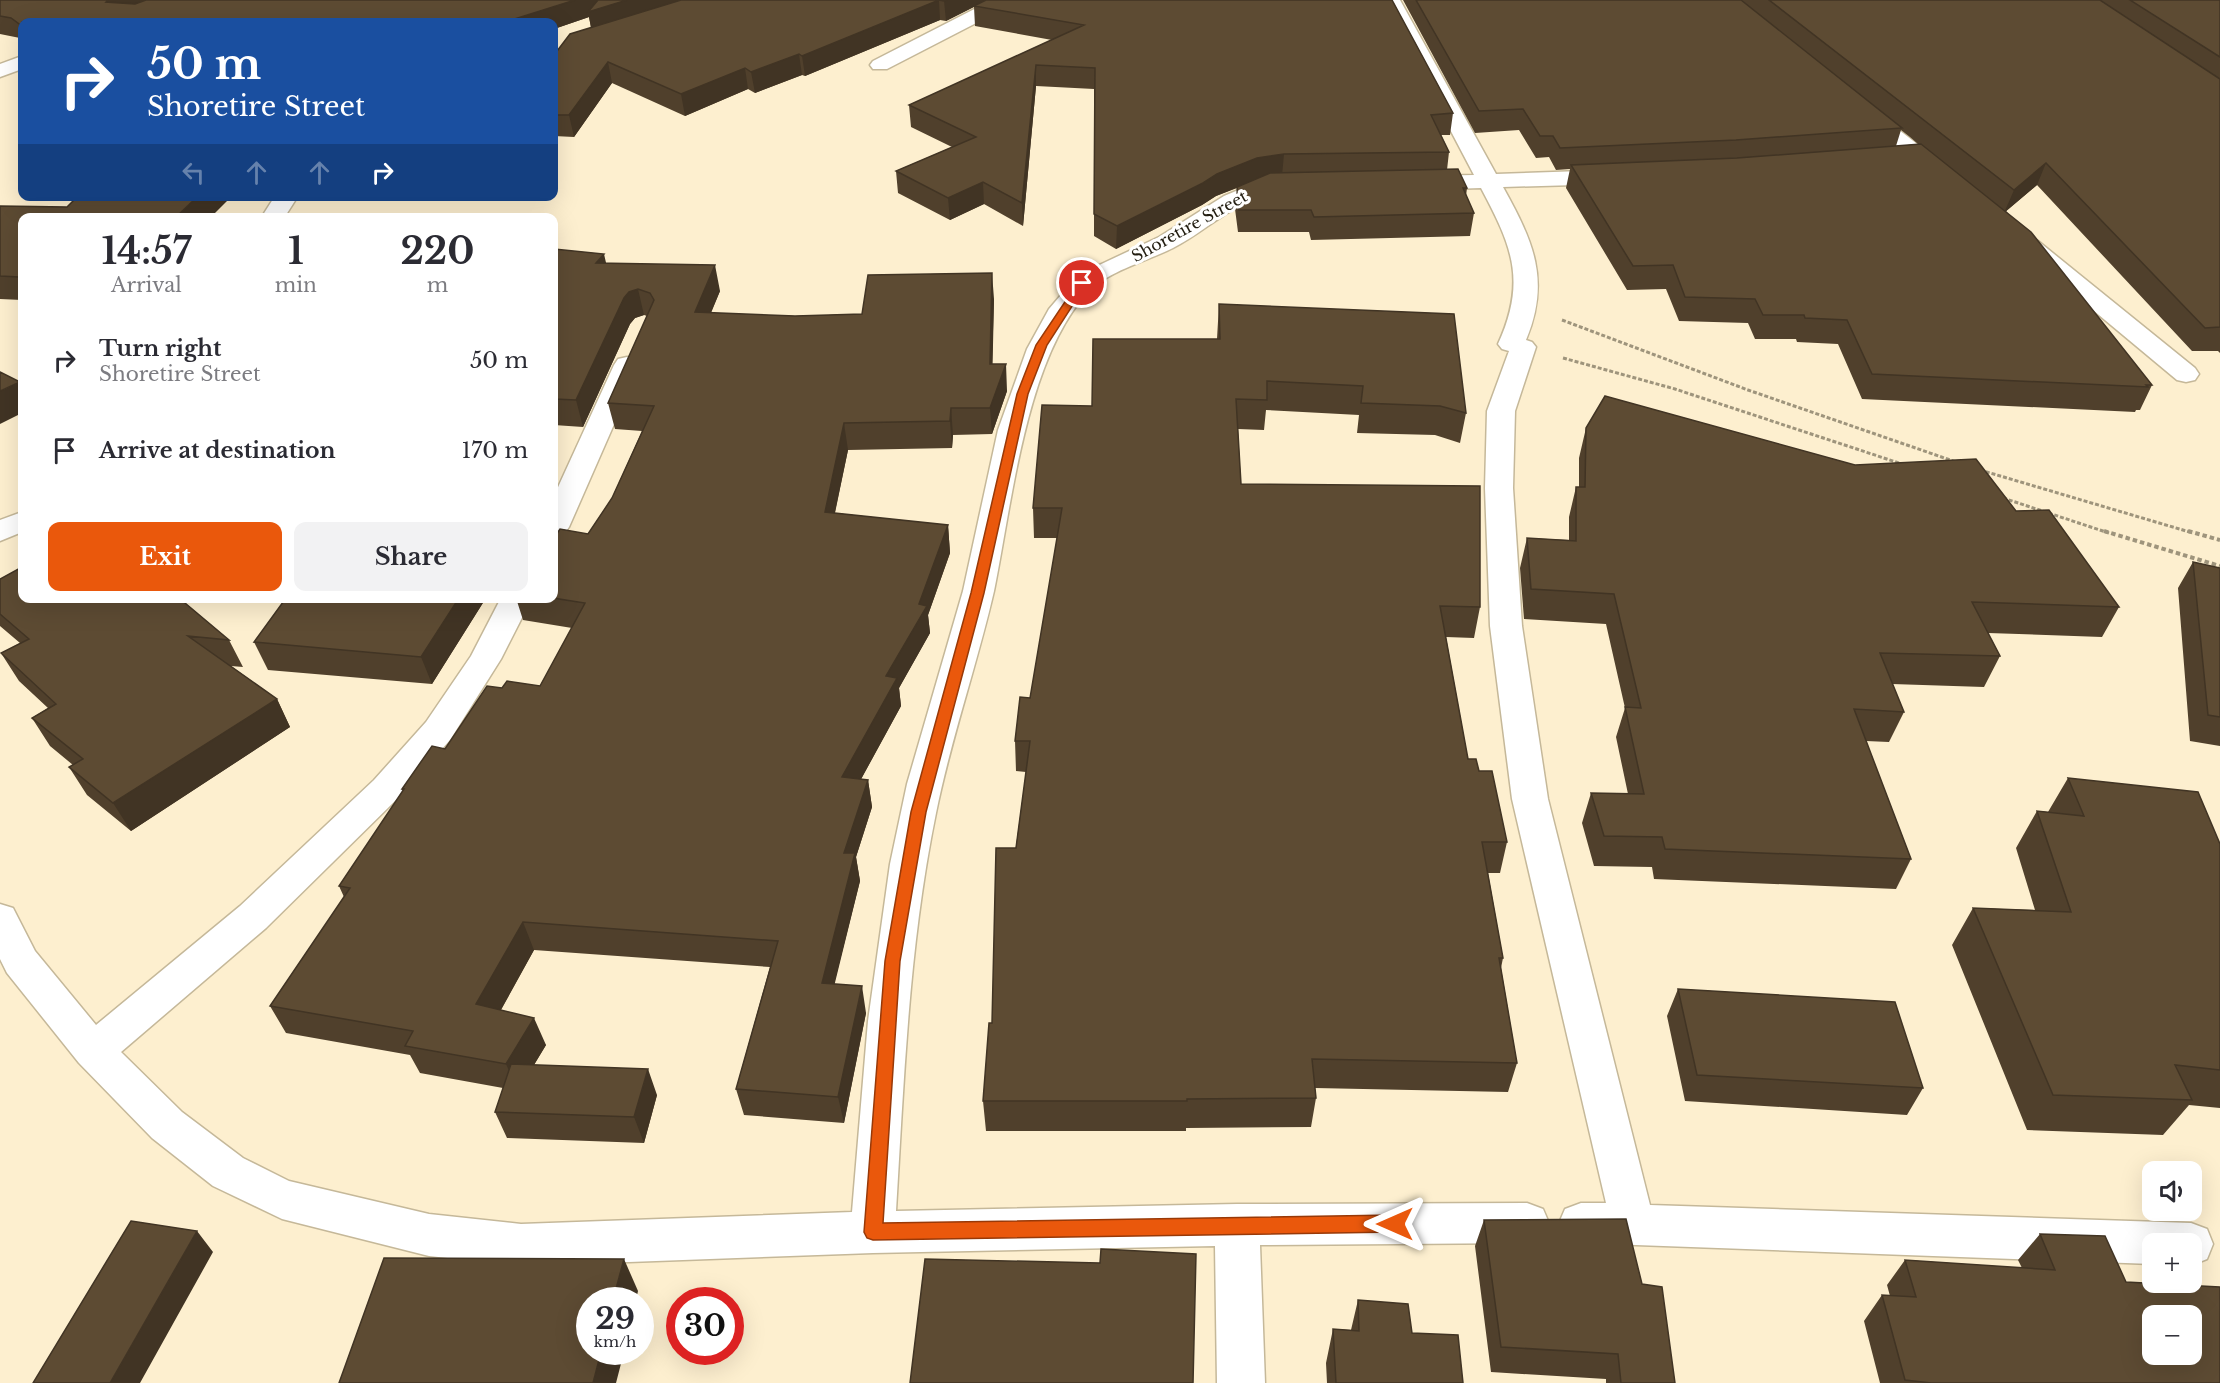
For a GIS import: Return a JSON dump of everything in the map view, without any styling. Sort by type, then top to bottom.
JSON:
[{"type":"street","points":[[880,65],[1006,0]]},
{"type":"street","points":[[1391,0],[1489,182],[1522,251],[1527,288],[1520,330],[1501,411],[1499,488],[1506,626],[1530,799],[1633,1223]]},
{"type":"street","points":[[0,70],[18,63]]},
{"type":"street","points":[[1850,101],[1954,185]]},
{"type":"street","points":[[1884,160],[1920,157]]},
{"type":"street","points":[[1397,183],[1627,176]]},
{"type":"street","name":"Shoretire Street","points":[[873,1232],[892,961],[918,812],[978,593],[1023,394],[1041,345],[1082,283],[1172,240],[1225,203],[1247,193],[1282,185],[1305,185]]},
{"type":"street","points":[[2017,235],[2186,374]]},
{"type":"street","points":[[558,518],[635,347]]},
{"type":"street","points":[[0,532],[18,523]]},
{"type":"street","points":[[93,1051],[253,917],[386,789],[438,731],[485,659],[514,603]]},
{"type":"street","points":[[0,919],[10,966],[167,1125],[228,1172],[282,1199],[429,1235],[521,1245],[873,1232],[1237,1225],[1633,1223],[2142,1242]]},
{"type":"street","points":[[1237,1225],[1241,1383]]},
{"type":"street","points":[[2202,1244],[2220,1245]]},
{"type":"path","points":[[1520,330],[1675,389],[1903,464]]},
{"type":"path","points":[[1520,330],[1748,390],[1966,465]]},
{"type":"path","points":[[1978,469],[2087,503],[2220,540]]},
{"type":"path","points":[[1992,494],[2220,566]]},
{"type":"building","points":[[0,0],[108,0],[106,2],[135,4],[146,0],[575,0],[518,18],[18,18],[18,23],[11,18],[0,16]]},
{"type":"building","points":[[598,0],[627,0],[588,12]]},
{"type":"building","points":[[681,0],[939,0],[802,56],[799,54],[751,72],[745,68],[681,94],[608,62],[569,115],[558,115],[558,50],[570,34]]},
{"type":"building","points":[[986,0],[1392,0],[1453,113],[1431,115],[1449,152],[1284,154],[1257,158],[1217,174],[1117,226],[1094,214],[1095,68],[1036,65],[1022,203],[983,182],[948,198],[896,171],[976,137],[909,105],[1084,25],[974,6]]},
{"type":"building","points":[[1416,0],[1741,0],[1902,128],[1736,140],[1560,148],[1553,136],[1540,136],[1523,109],[1479,111]]},
{"type":"building","points":[[1769,0],[2100,0],[2220,79],[2220,327],[2205,328],[2046,163],[2014,190]]},
{"type":"building","points":[[2130,0],[2220,0],[2220,57]]},
{"type":"building","points":[[1921,144],[2031,232],[2152,385],[2146,385],[2148,387],[1872,374],[1847,320],[1805,318],[1804,315],[1763,315],[1755,299],[1685,297],[1673,265],[1633,266],[1571,165],[1737,158]]},
{"type":"building","points":[[1458,169],[1467,188],[1463,188],[1474,213],[1314,217],[1311,210],[1239,210],[1237,187],[1270,173]]},
{"type":"building","points":[[73,201],[193,201],[180,213],[18,213],[18,277],[0,276],[0,206],[67,207]]},
{"type":"building","points":[[558,249],[604,254],[596,263],[715,265],[695,312],[795,316],[862,314],[868,275],[992,273],[990,364],[1006,364],[990,408],[951,408],[950,421],[844,423],[825,512],[948,525],[919,604],[927,606],[886,676],[897,678],[842,777],[868,780],[844,853],[855,853],[822,983],[862,986],[838,1097],[736,1089],[778,941],[523,922],[476,1004],[534,1018],[506,1064],[405,1046],[413,1031],[270,1006],[350,888],[339,886],[432,746],[445,749],[487,686],[502,688],[507,681],[540,686],[585,603],[558,599],[558,532],[560,529],[588,534],[612,498],[654,406],[608,403],[654,300],[650,293],[638,289],[629,292],[624,298],[576,400],[558,399]]},
{"type":"building","points":[[1219,304],[1454,314],[1466,413],[1440,406],[1361,403],[1363,386],[1267,381],[1267,400],[1236,399],[1241,484],[1480,486],[1480,607],[1440,606],[1468,759],[1476,759],[1479,771],[1492,771],[1507,842],[1482,842],[1503,958],[1499,958],[1517,1063],[1312,1059],[1316,1098],[1187,1099],[1187,1101],[983,1101],[989,1023],[992,1023],[996,848],[1016,848],[1030,741],[1015,741],[1020,697],[1030,698],[1062,508],[1033,508],[1042,405],[1092,406],[1093,339],[1220,339]]},
{"type":"building","points":[[0,372],[18,381],[18,383],[0,391]]},
{"type":"building","points":[[1605,396],[1855,465],[1976,459],[2016,511],[2049,510],[2119,607],[1972,602],[2000,656],[1880,653],[1904,712],[1854,709],[1911,859],[1665,849],[1662,837],[1604,836],[1591,793],[1644,794],[1625,707],[1641,708],[1614,594],[1531,589],[1527,538],[1576,541],[1576,487],[1585,487],[1586,428]]},
{"type":"building","points":[[2193,562],[2220,568],[2220,717],[2208,715]]},
{"type":"building","points":[[18,569],[18,603],[185,603],[229,640],[188,636],[277,699],[113,803],[69,767],[83,759],[32,718],[56,704],[1,653],[29,639],[0,614],[0,579]]},
{"type":"building","points":[[282,603],[456,603],[421,657],[254,642]]},
{"type":"building","points":[[2068,778],[2198,792],[2220,844],[2220,1070],[2175,1065],[2192,1100],[2053,1095],[1973,908],[2071,912],[2037,811],[2084,816]]},
{"type":"building","points":[[1678,989],[1895,1002],[1923,1088],[1697,1075]]},
{"type":"building","points":[[511,1064],[648,1069],[634,1117],[495,1112]]},
{"type":"building","points":[[1626,1219],[1642,1284],[1662,1287],[1675,1383],[1621,1383],[1618,1354],[1501,1347],[1484,1220]]},
{"type":"building","points":[[131,1221],[197,1231],[110,1383],[33,1383]]},
{"type":"building","points":[[2040,1234],[2105,1236],[2126,1282],[2142,1283],[2142,1293],[2202,1293],[2202,1286],[2220,1287],[2220,1383],[1931,1383],[1905,1380],[1882,1295],[1916,1297],[1905,1260],[2055,1270]]},
{"type":"building","points":[[1101,1249],[1196,1254],[1193,1383],[910,1383],[925,1259],[1100,1263]]},
{"type":"building","points":[[384,1258],[624,1259],[616,1287],[576,1287],[576,1365],[598,1365],[593,1383],[339,1383]]},
{"type":"building","points":[[1358,1300],[1408,1304],[1412,1333],[1458,1335],[1463,1383],[1336,1383],[1333,1329],[1359,1331]]},
{"type":"route","points":[[1082,283],[1041,345],[1023,394],[1004,469],[978,593],[918,812],[892,961],[873,1232],[1395,1224]]}]
